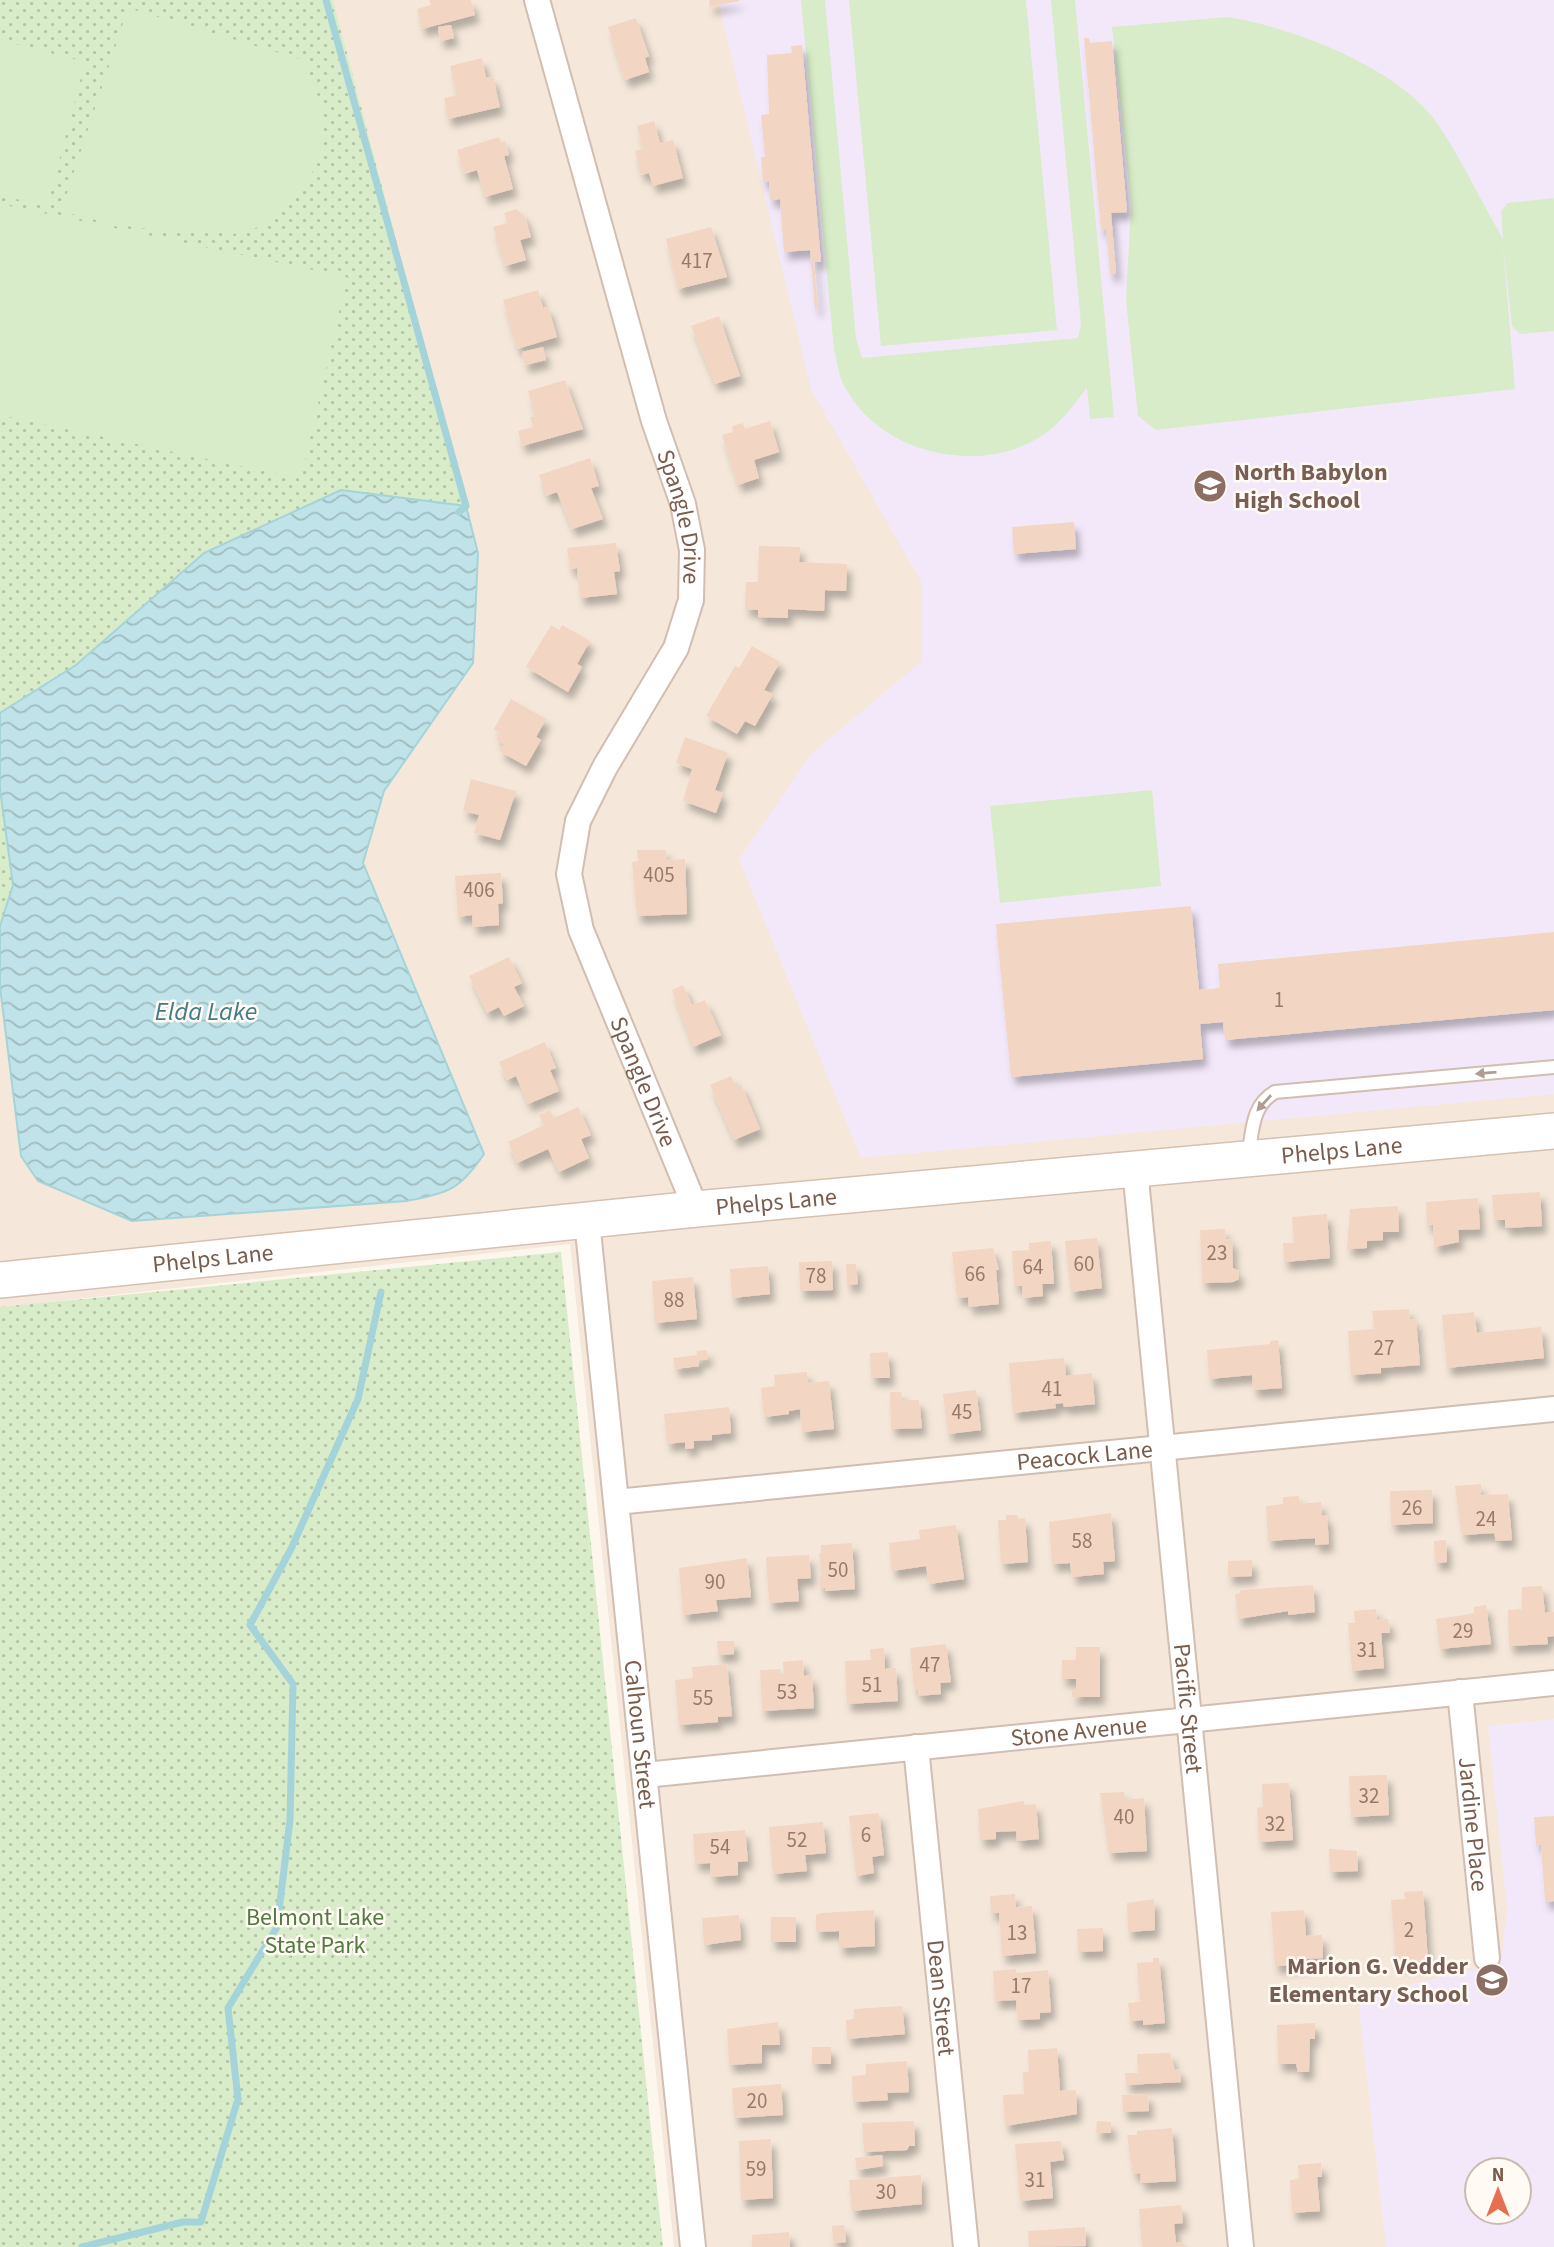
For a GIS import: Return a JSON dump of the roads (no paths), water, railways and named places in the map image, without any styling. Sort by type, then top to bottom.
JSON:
[{"type":"street","name":"Spangle Drive","points":[[537,0],[654,421],[683,504],[692,550],[691,600],[676,648],[605,767],[579,821],[569,874],[581,930],[696,1209]]},
{"type":"street","name":"Phelps Lane","points":[[0,1280],[696,1209],[1554,1130]]},
{"type":"street","name":"Pacific Street","points":[[1135,1169],[1187,1720],[1241,2247]]},
{"type":"street","name":"Calhoun Street","points":[[587,1221],[693,2247]]},
{"type":"street","name":"Peacock Lane","points":[[616,1502],[1554,1409]]},
{"type":"street","name":"Stone Avenue","points":[[645,1775],[1554,1683]]},
{"type":"street","name":"Jardine Place","points":[[1460,1692],[1487,1958]]},
{"type":"street","name":"Dean Street","points":[[916,1747],[966,2247]]},
{"type":"lane","points":[[1247,1159],[1255,1114],[1265,1098],[1275,1092],[1554,1066]]},
{"type":"water","name":"Elda Lake","points":[[341,490],[466,506],[478,553],[473,663],[384,791],[363,863],[484,1154],[467,1176],[452,1188],[407,1201],[132,1221],[38,1181],[21,1156],[0,987],[0,926],[13,885],[0,789],[0,713],[76,665],[204,553]]},
{"type":"waterway","points":[[326,0],[466,506],[459,512]]},
{"type":"waterway","points":[[82,2247],[183,2222],[201,2222],[238,2099],[228,2008],[277,1927],[290,1820],[293,1684],[250,1625],[291,1549],[358,1399],[381,1292]]},
{"type":"place","name":"North Babylon High School","points":[[1210,486]]},
{"type":"place","name":"Marion G. Vedder Elementary School","points":[[1492,1980]]},
{"type":"park label","name":"Belmont Lake State Park","points":[[315,1931]]}]
